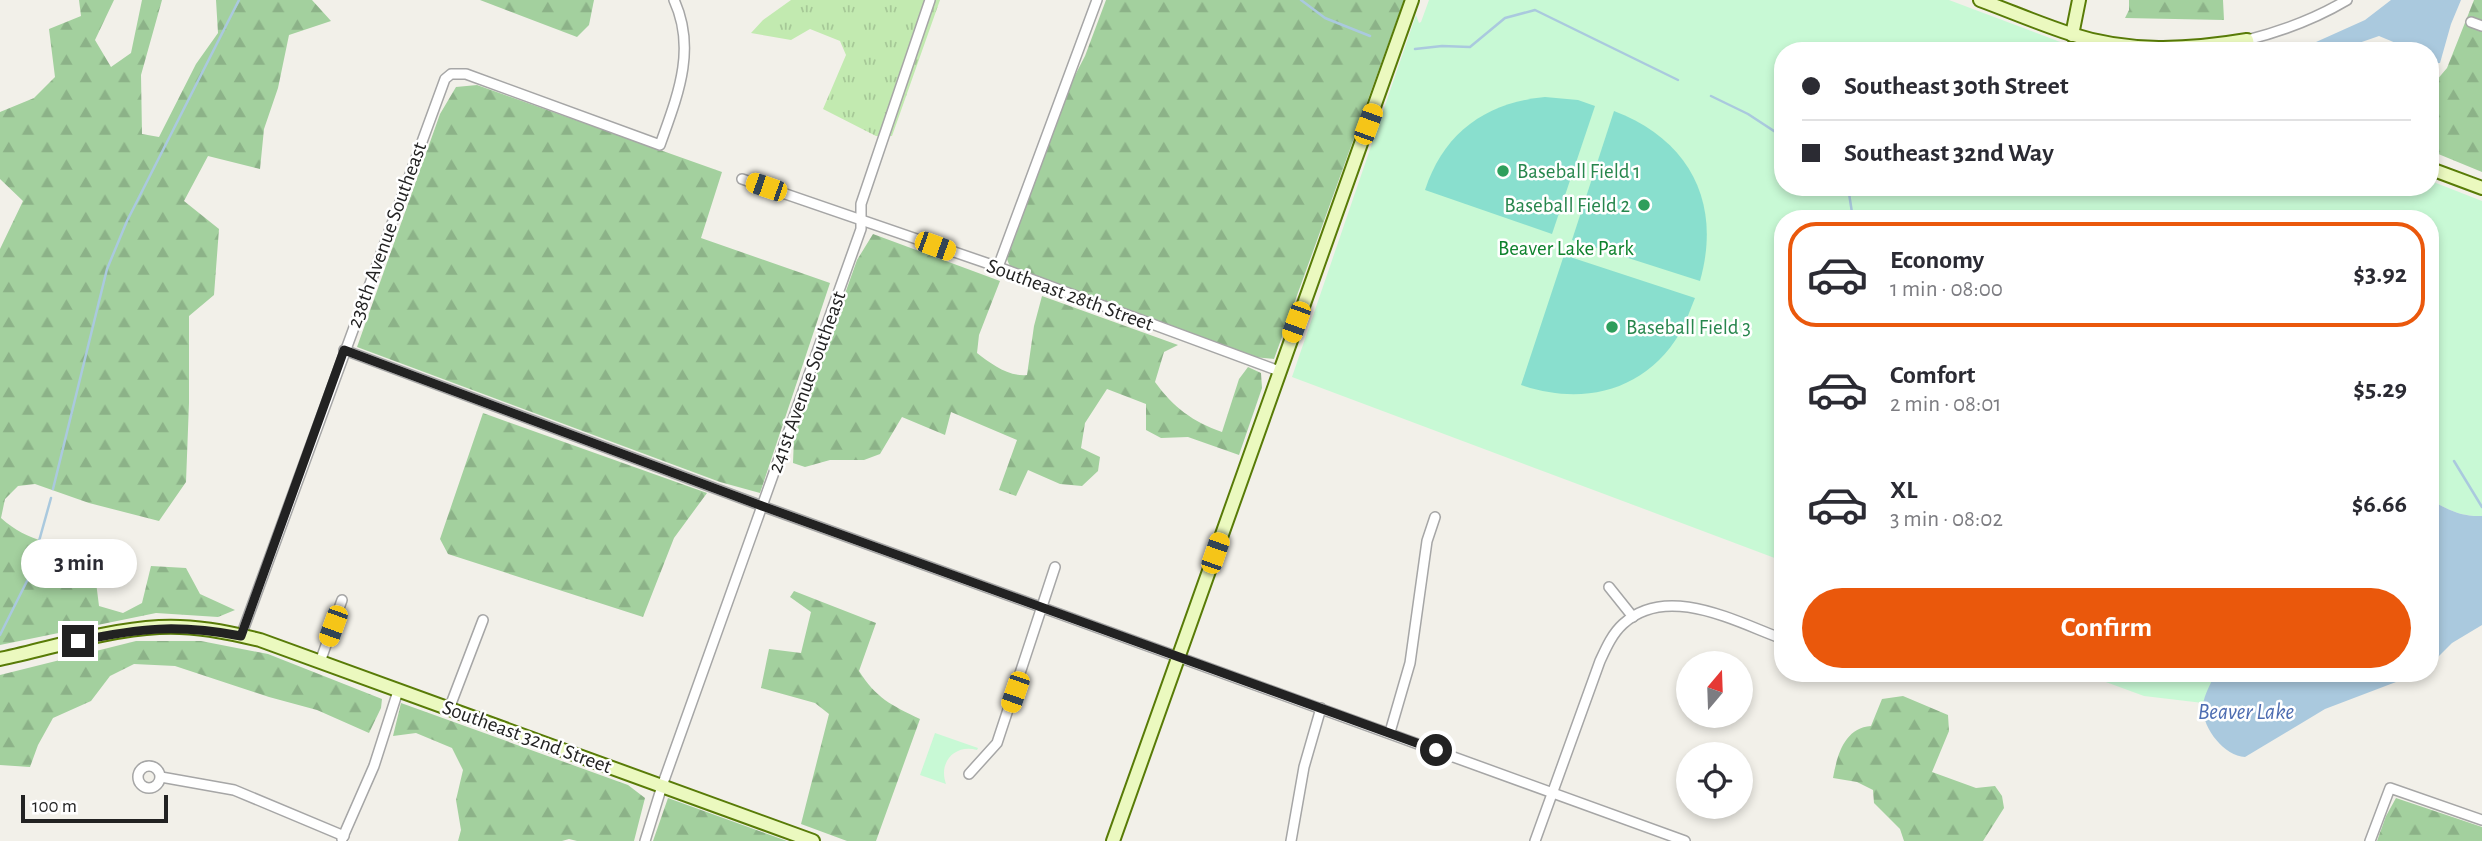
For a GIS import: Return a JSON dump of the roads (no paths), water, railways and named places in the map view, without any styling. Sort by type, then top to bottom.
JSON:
[{"type":"street","name":"238th Avenue Southeast","points":[[241,636],[445,79],[451,74],[466,74],[660,145],[685,63],[682,24],[674,0]]},
{"type":"street","name":"241st Avenue Southeast","points":[[645,841],[662,786],[861,229],[861,204],[930,0]]},
{"type":"street","points":[[998,267],[1097,0]]},
{"type":"street","points":[[1113,841],[1412,0]]},
{"type":"street","points":[[1980,0],[2072,35],[2105,42]]},
{"type":"street","points":[[2072,35],[2079,0]]},
{"type":"street","points":[[2258,42],[2313,19],[2347,0]]},
{"type":"street","points":[[2471,22],[2482,26]]},
{"type":"street","points":[[2439,172],[2482,188]]},
{"type":"street","name":"Southeast 28th Street","points":[[742,179],[998,267],[1279,371]]},
{"type":"street","points":[[344,350],[762,506],[1685,841]]},
{"type":"street","points":[[1390,732],[1412,654],[1427,541],[1435,517]]},
{"type":"street","points":[[969,774],[997,743],[1055,567]]},
{"type":"street","points":[[1609,587],[1633,617]]},
{"type":"street","points":[[320,662],[342,600]]},
{"type":"street","points":[[1535,841],[1600,661],[1616,631],[1633,617],[1652,609],[1680,605],[1698,608],[1774,636]]},
{"type":"street","points":[[449,709],[483,620]]},
{"type":"street","name":"Southeast 32nd Street","points":[[0,659],[158,627],[196,628],[241,636],[320,662],[813,841]]},
{"type":"street","points":[[160,777],[234,790],[343,839],[374,766],[398,691]]},
{"type":"street","points":[[1291,841],[1304,767],[1321,708]]},
{"type":"street","points":[[2370,841],[2390,788],[2482,820]]},
{"type":"water","points":[[2391,0],[2461,0],[2440,63],[2439,42],[2393,42],[2379,36],[2362,42],[2316,42],[2365,20]]},
{"type":"water","points":[[2439,505],[2455,512],[2482,516],[2482,625],[2452,643],[2439,656]]},
{"type":"water","name":"Beaver Lake","points":[[2211,682],[2396,682],[2325,709],[2245,757],[2229,752],[2210,731],[2203,714],[2206,693]]},
{"type":"waterway","points":[[53,489],[107,269],[127,221],[239,0]]},
{"type":"waterway","points":[[1301,0],[1325,18],[1370,36]]},
{"type":"waterway","points":[[1415,49],[1470,47],[1505,18],[1535,10],[1678,80]]},
{"type":"waterway","points":[[1711,96],[1748,114],[1774,131]]},
{"type":"waterway","points":[[1849,196],[1852,210]]},
{"type":"waterway","points":[[2454,461],[2482,507]]},
{"type":"waterway","points":[[0,635],[29,577],[51,498]]},
{"type":"place","name":"Baseball Field 1","points":[[1503,171]]},
{"type":"place","name":"Baseball Field 2","points":[[1644,205]]},
{"type":"place","name":"Baseball Field 3","points":[[1612,327]]},
{"type":"park label","name":"Beaver Lake Park","points":[[1566,248]]}]
